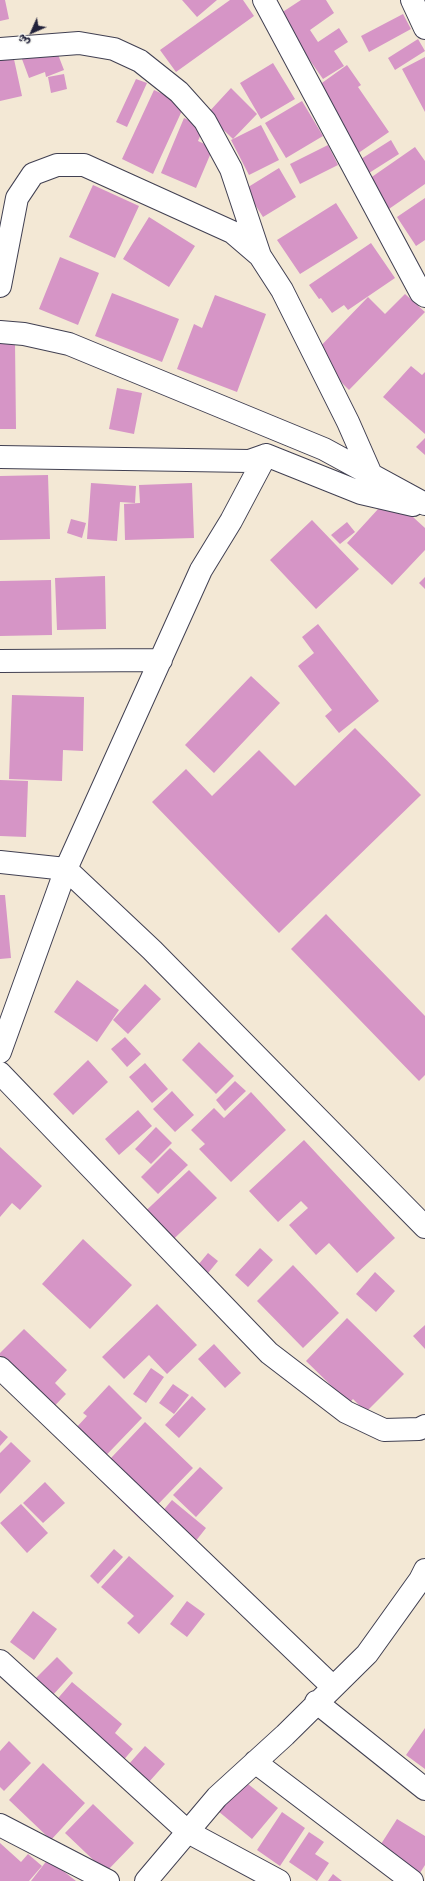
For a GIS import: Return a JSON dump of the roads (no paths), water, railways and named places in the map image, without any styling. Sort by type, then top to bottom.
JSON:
[{"type":"street","points":[[264,0],[422,293],[425,296]]},
{"type":"street","points":[[412,0],[425,28]]},
{"type":"street","points":[[0,50],[78,43],[114,49],[140,61],[179,92],[205,121],[231,169],[260,256],[282,290],[348,422],[370,472]]},
{"type":"street","points":[[0,286],[8,196],[33,174],[57,165],[84,165],[232,232],[260,256]]},
{"type":"street","points":[[0,332],[24,334],[69,344],[324,449],[370,472],[425,504]]},
{"type":"street","points":[[0,457],[249,461],[266,454],[361,493],[425,507]]},
{"type":"street","points":[[0,1052],[66,869],[201,570],[231,521],[266,454]]},
{"type":"street","points":[[0,661],[161,660]]},
{"type":"street","points":[[0,862],[66,869],[152,950],[425,1227]]},
{"type":"street","points":[[0,1073],[269,1353],[346,1412],[384,1430],[419,1429],[425,1426]]},
{"type":"street","points":[[0,1368],[333,1687]]},
{"type":"street","points":[[146,1881],[217,1797],[367,1654],[420,1580],[425,1570]]},
{"type":"street","points":[[0,1661],[188,1832],[279,1881]]},
{"type":"street","points":[[316,1702],[425,1790]]},
{"type":"street","points":[[255,1762],[412,1881]]},
{"type":"street","points":[[0,1825],[108,1881]]}]
